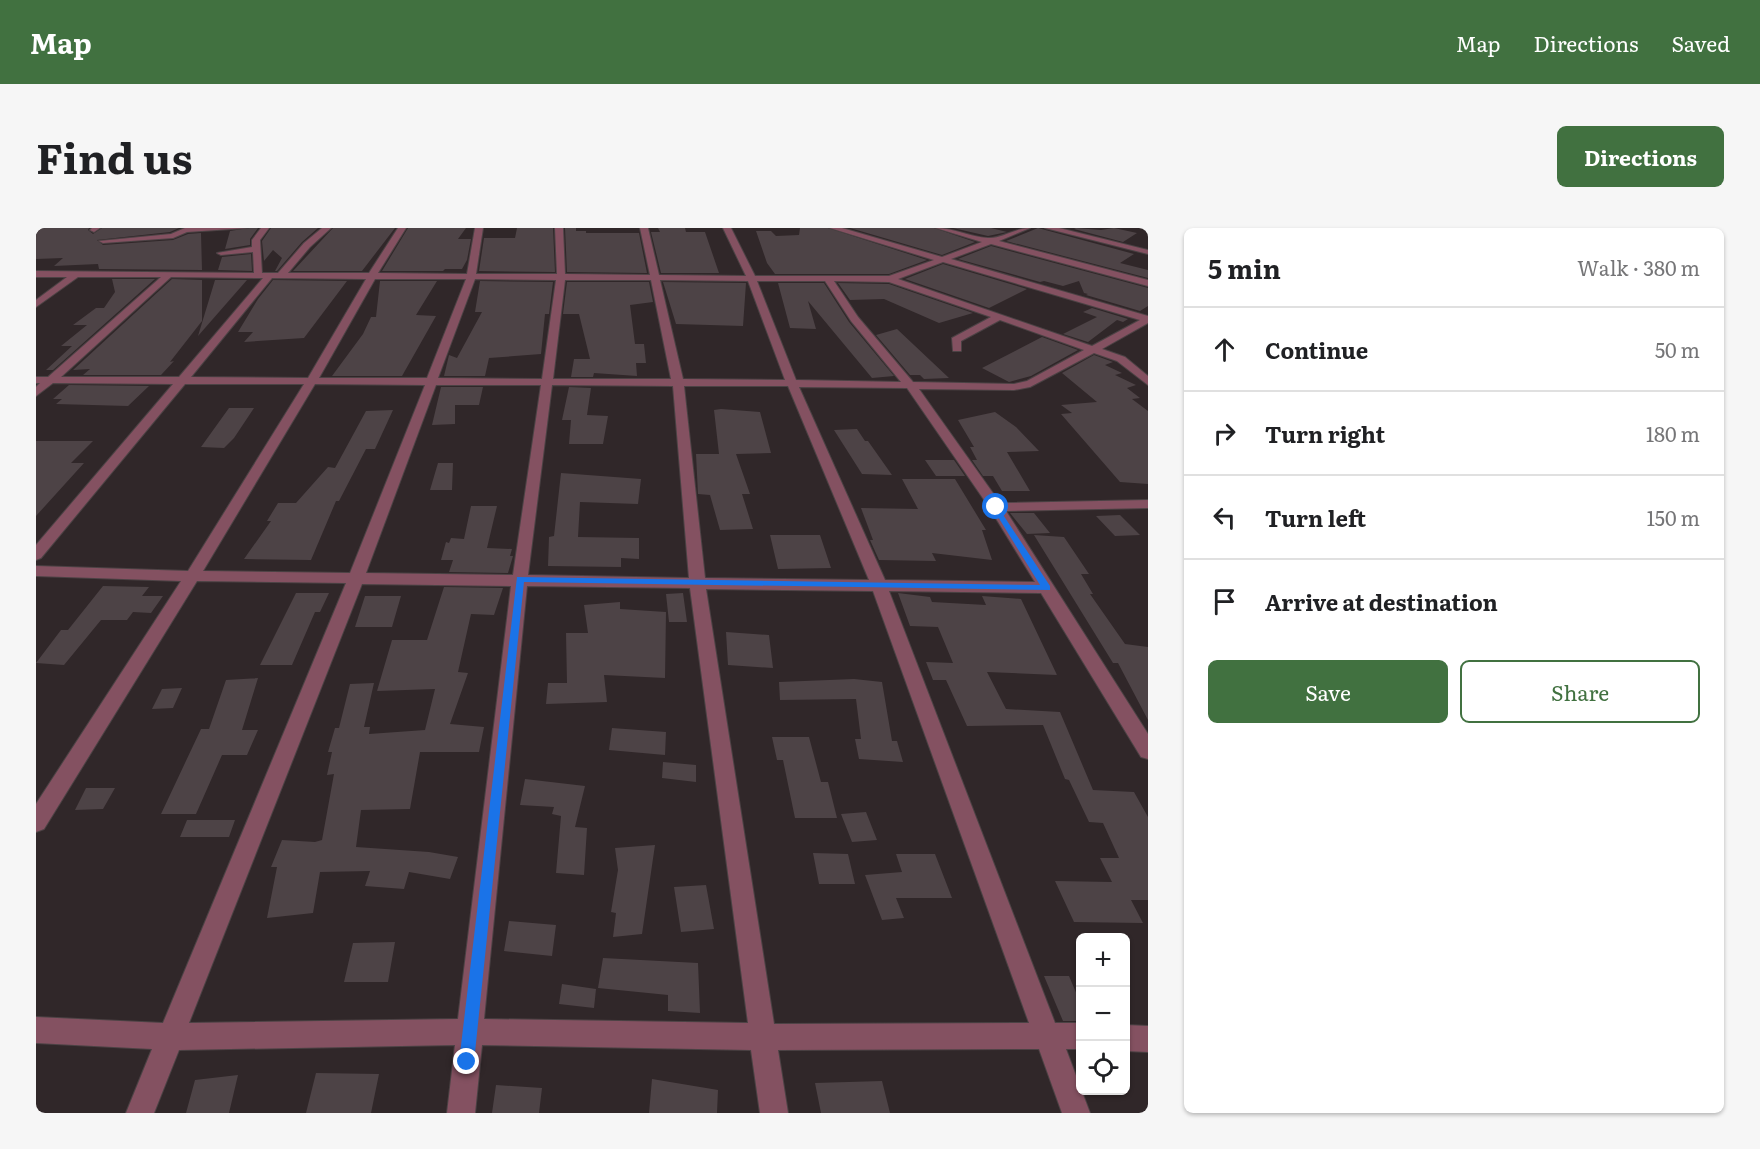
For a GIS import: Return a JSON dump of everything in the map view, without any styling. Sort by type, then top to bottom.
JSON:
[{"type":"street","points":[[103,241],[173,236],[183,229],[243,228]]},
{"type":"street","points":[[258,274],[256,240],[265,228]]},
{"type":"street","points":[[36,555],[180,381],[277,274],[311,240],[327,228]]},
{"type":"street","points":[[36,822],[194,576],[312,382],[371,275],[402,228]]},
{"type":"street","points":[[140,1113],[357,576],[431,383],[471,277],[479,228]]},
{"type":"street","points":[[460,1113],[520,579],[561,276],[559,228]]},
{"type":"street","points":[[644,228],[678,384],[697,582],[774,1113]]},
{"type":"street","points":[[727,228],[751,276],[792,383],[879,585],[1076,1113]]},
{"type":"street","points":[[834,228],[1148,319]]},
{"type":"street","points":[[940,228],[1148,283]]},
{"type":"street","points":[[890,279],[1026,228]]},
{"type":"street","points":[[1049,228],[1148,252]]},
{"type":"street","points":[[221,253],[257,249]]},
{"type":"street","points":[[36,274],[751,276],[890,279],[1096,349],[1121,359],[1148,382]]},
{"type":"street","points":[[36,304],[76,274]]},
{"type":"street","points":[[36,393],[170,274]]},
{"type":"street","points":[[827,278],[854,320],[911,386],[996,507],[1148,751]]},
{"type":"street","points":[[957,348],[956,339],[1000,316]]},
{"type":"street","points":[[36,380],[792,383],[1014,387],[1030,384],[1148,319]]},
{"type":"street","points":[[996,507],[1148,504]]},
{"type":"street","points":[[36,571],[194,576],[357,576],[1047,588]]},
{"type":"street","points":[[36,1030],[170,1037],[470,1032],[764,1037],[1076,1036]]},
{"type":"street","points":[[1130,1038],[1148,1039]]},
{"type":"building","points":[[36,228],[89,228],[88,230],[93,234],[102,228],[179,228],[170,232],[97,240],[103,245],[173,240],[188,234],[201,233],[202,270],[99,269],[98,264],[54,266],[63,258],[36,259]]},
{"type":"building","points":[[258,228],[250,239],[250,245],[225,249],[230,231]]},
{"type":"building","points":[[271,228],[318,228],[275,271],[282,258],[273,250],[264,261],[262,241]]},
{"type":"building","points":[[333,228],[395,228],[362,271],[293,271]]},
{"type":"building","points":[[408,228],[466,228],[458,239],[471,239],[467,260],[462,269],[382,271]]},
{"type":"building","points":[[517,228],[553,228],[555,272],[479,271],[484,238],[515,238]]},
{"type":"building","points":[[565,228],[576,228],[576,231],[586,231],[586,233],[639,233],[647,273],[567,272]]},
{"type":"building","points":[[658,228],[685,228],[686,232],[705,232],[719,273],[661,273],[651,232],[660,232]]},
{"type":"building","points":[[800,228],[828,228],[927,260],[889,274],[775,274],[767,263],[756,231],[771,231],[776,236],[799,235]]},
{"type":"building","points":[[850,228],[934,228],[975,242],[942,255]]},
{"type":"building","points":[[953,228],[991,228],[1007,232],[988,236]]},
{"type":"building","points":[[1038,228],[1134,254],[1120,263],[1148,270],[1148,278],[1006,241]]},
{"type":"building","points":[[1114,228],[1137,233],[1123,242],[1074,229],[1101,230]]},
{"type":"building","points":[[991,246],[1148,288],[1148,306],[1140,311],[1086,295],[1088,294],[1084,293],[1079,281],[1063,286],[1040,282],[958,259]]},
{"type":"building","points":[[251,254],[252,271],[218,270],[222,257]]},
{"type":"building","points":[[943,264],[1027,289],[989,308],[905,279]]},
{"type":"building","points":[[112,279],[155,279],[53,370],[46,370],[72,346],[61,346],[87,325],[73,325],[96,308],[104,308],[115,292]]},
{"type":"building","points":[[172,279],[202,280],[202,321],[170,362],[174,361],[161,375],[83,375],[90,369],[73,370]]},
{"type":"building","points":[[215,280],[247,280],[198,336]]},
{"type":"building","points":[[273,280],[347,281],[304,338],[244,342],[253,332],[238,332],[258,299]]},
{"type":"building","points":[[380,281],[437,281],[416,315],[436,316],[402,376],[332,376],[363,334],[371,317],[376,317]]},
{"type":"building","points":[[480,281],[553,282],[549,314],[545,314],[541,354],[489,358],[485,376],[444,376],[449,355],[457,358],[482,312],[475,312]]},
{"type":"building","points":[[567,282],[649,282],[653,302],[630,305],[635,344],[644,344],[646,363],[636,363],[637,376],[594,373],[593,377],[571,377],[574,359],[590,359],[579,314],[563,314]]},
{"type":"building","points":[[663,282],[746,283],[743,326],[676,324]]},
{"type":"building","points":[[778,283],[824,283],[849,322],[894,376],[872,378],[808,301],[816,329],[790,328]]},
{"type":"building","points":[[838,283],[889,284],[973,313],[939,323],[884,299],[850,300]]},
{"type":"building","points":[[1092,308],[1128,319],[1123,322],[1117,320],[1088,342],[1063,334],[1097,317],[1083,312]]},
{"type":"building","points":[[897,329],[949,378],[924,379],[920,375],[910,375],[876,335]]},
{"type":"building","points":[[1042,337],[1078,350],[1031,376],[1009,382],[982,368]]},
{"type":"building","points":[[1094,355],[1113,362],[1105,365],[1122,373],[1115,375],[1136,385],[1127,388],[1140,398],[1132,399],[1148,411],[1148,484],[1120,482],[1061,414],[1072,413],[1061,405],[1097,402],[1062,373]]},
{"type":"building","points":[[69,385],[149,386],[128,406],[56,404],[62,399],[53,399]]},
{"type":"building","points":[[441,387],[483,387],[479,405],[455,405],[455,424],[432,425]]},
{"type":"building","points":[[569,387],[591,388],[587,415],[608,416],[603,444],[569,444],[571,420],[562,420]]},
{"type":"building","points":[[229,408],[254,408],[234,438],[224,448],[201,447]]},
{"type":"building","points":[[393,410],[375,449],[366,449],[339,501],[336,501],[311,560],[244,559],[271,521],[267,521],[278,503],[296,503],[328,467],[335,468],[366,411]]},
{"type":"building","points":[[714,410],[760,412],[771,453],[736,454],[750,494],[742,494],[753,529],[720,530],[710,495],[698,494],[696,454],[719,454]]},
{"type":"building","points":[[995,412],[1016,427],[1039,451],[1007,452],[1030,491],[1002,491],[993,476],[983,476],[972,460],[977,460],[970,447],[974,447],[958,420]]},
{"type":"building","points":[[857,429],[892,475],[862,474],[834,430]]},
{"type":"building","points":[[36,441],[93,441],[71,463],[84,463],[36,516]]},
{"type":"building","points":[[925,460],[954,460],[965,476],[936,476]]},
{"type":"building","points":[[438,463],[453,463],[452,490],[430,490]]},
{"type":"building","points":[[561,473],[641,479],[638,504],[580,502],[578,537],[639,538],[639,559],[621,558],[621,567],[548,566],[549,537],[554,536]]},
{"type":"building","points":[[902,479],[955,479],[986,530],[982,530],[992,560],[932,553],[936,561],[879,560],[870,540],[873,540],[861,508],[918,509]]},
{"type":"building","points":[[471,506],[497,506],[487,548],[512,549],[510,556],[513,556],[508,573],[449,572],[453,560],[441,560],[446,542],[449,543],[451,538],[464,539]]},
{"type":"building","points":[[1010,513],[1034,513],[1050,533],[1027,534]]},
{"type":"building","points":[[1120,515],[1140,535],[1115,536],[1096,516]]},
{"type":"building","points":[[770,535],[820,535],[831,568],[778,569]]},
{"type":"building","points":[[1034,535],[1064,537],[1089,574],[1081,574],[1093,594],[1090,594],[1125,644],[1148,647],[1148,720],[1118,663],[1113,663]]},
{"type":"building","points":[[103,586],[149,587],[142,596],[163,596],[151,613],[133,612],[127,620],[101,620],[64,665],[36,663],[61,630],[68,630]]},
{"type":"building","points":[[444,587],[503,588],[494,615],[471,614],[458,672],[468,673],[450,724],[484,727],[479,752],[420,752],[410,809],[361,810],[356,847],[429,852],[458,857],[450,879],[409,872],[404,889],[365,886],[370,871],[320,872],[313,913],[267,918],[277,867],[271,867],[282,840],[315,842],[322,840],[334,774],[327,775],[332,752],[328,752],[335,728],[339,728],[350,684],[374,683],[364,727],[370,727],[369,734],[425,730],[435,689],[377,691],[392,640],[427,640]]},
{"type":"building","points":[[296,593],[329,593],[320,612],[315,612],[292,665],[260,665]]},
{"type":"building","points":[[683,593],[687,622],[669,622],[666,594]]},
{"type":"building","points":[[898,593],[930,597],[932,602],[986,605],[982,596],[1021,599],[1057,675],[987,672],[1006,709],[1060,712],[1093,790],[1134,792],[1148,817],[1148,900],[1131,900],[1143,923],[1074,922],[1055,881],[1112,882],[1100,858],[1119,858],[1103,823],[1089,822],[1069,780],[1065,779],[1043,725],[967,726],[946,680],[933,680],[926,662],[953,663],[938,627],[910,626]]},
{"type":"building","points":[[365,596],[401,596],[392,627],[355,627]]},
{"type":"building","points":[[620,602],[620,609],[666,612],[665,678],[604,675],[607,702],[546,704],[548,683],[567,683],[566,633],[588,633],[584,605]]},
{"type":"building","points":[[726,632],[769,635],[773,668],[728,665]]},
{"type":"building","points":[[258,678],[242,730],[258,730],[247,755],[222,755],[196,814],[161,814],[201,729],[209,729],[226,680]]},
{"type":"building","points":[[854,679],[882,682],[892,741],[897,741],[903,762],[859,759],[855,739],[861,739],[856,699],[780,700],[779,682]]},
{"type":"building","points":[[182,688],[173,708],[152,709],[162,689]]},
{"type":"building","points":[[612,728],[666,732],[665,755],[609,750]]},
{"type":"building","points":[[772,737],[809,737],[821,782],[828,782],[837,818],[795,818],[783,760],[777,760]]},
{"type":"building","points":[[663,762],[696,765],[696,782],[662,778]]},
{"type":"building","points":[[525,779],[585,786],[575,827],[587,828],[584,875],[556,873],[561,816],[552,814],[554,807],[520,805]]},
{"type":"building","points":[[86,788],[115,788],[103,809],[75,810]]},
{"type":"building","points":[[866,812],[877,840],[852,842],[841,814]]},
{"type":"building","points":[[187,820],[235,820],[229,837],[180,837]]},
{"type":"building","points":[[655,845],[642,934],[613,937],[616,913],[611,912],[618,870],[615,848]]},
{"type":"building","points":[[813,853],[848,854],[855,884],[819,884]]},
{"type":"building","points":[[896,854],[935,854],[952,898],[896,898],[904,918],[882,920],[865,875],[902,872]]},
{"type":"building","points":[[706,885],[714,929],[681,932],[674,887]]},
{"type":"building","points":[[509,921],[556,925],[552,956],[504,951]]},
{"type":"building","points":[[395,942],[388,982],[344,982],[353,943]]},
{"type":"building","points":[[603,958],[698,963],[700,1013],[668,1011],[668,995],[598,988]]},
{"type":"building","points":[[1044,976],[1069,976],[1076,993],[1076,1021],[1063,1021]]},
{"type":"building","points":[[562,984],[596,989],[594,1008],[559,1004]]},
{"type":"building","points":[[316,1073],[379,1074],[371,1113],[306,1113]]},
{"type":"building","points":[[238,1075],[229,1113],[186,1113],[195,1080]]},
{"type":"building","points":[[652,1079],[718,1090],[717,1113],[649,1113]]},
{"type":"building","points":[[882,1081],[890,1113],[821,1113],[815,1083]]},
{"type":"building","points":[[496,1085],[542,1088],[539,1113],[492,1113]]},
{"type":"route","points":[[467,1062],[520,579],[1047,588],[996,507]]}]
